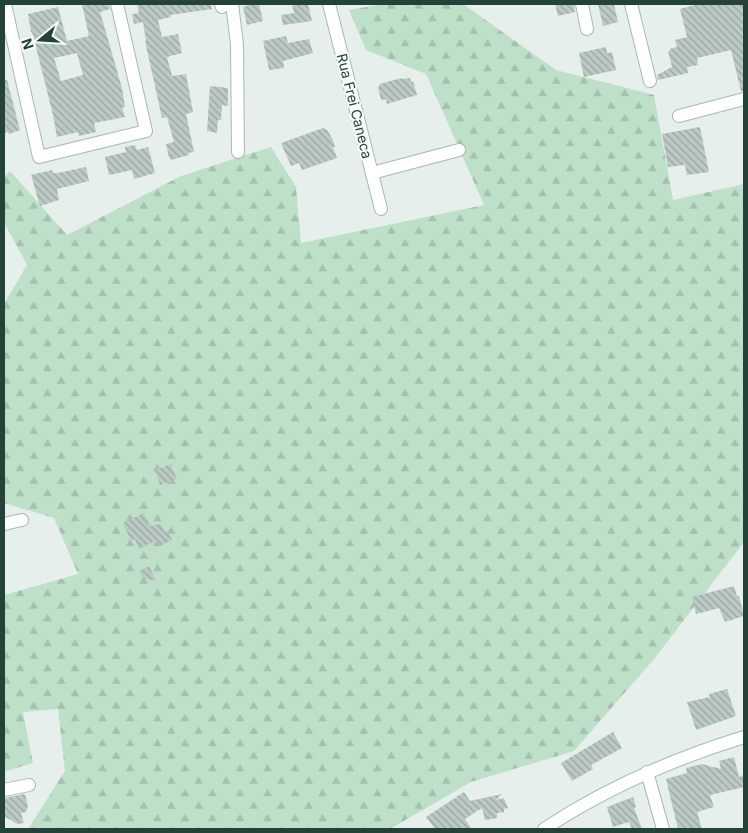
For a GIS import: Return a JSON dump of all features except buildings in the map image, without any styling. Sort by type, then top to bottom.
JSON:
[{"type":"street","points":[[4,4],[39,157],[146,131],[117,4]]},
{"type":"street","name":"Rua Frei Caneca","points":[[329,4],[380,209]]},
{"type":"street","points":[[582,4],[587,29]]},
{"type":"street","points":[[631,4],[650,81]]},
{"type":"street","points":[[225,5],[236,44],[238,152]]},
{"type":"street","points":[[679,116],[744,99]]},
{"type":"street","points":[[372,173],[458,150]]},
{"type":"street","points":[[4,524],[22,520]]},
{"type":"street","points":[[544,829],[598,797],[647,772],[685,756],[744,737]]},
{"type":"street","points":[[647,772],[663,829]]},
{"type":"street","points":[[4,790],[28,785]]},
{"type":"green space","points":[[384,4],[463,4],[556,70],[654,95],[673,200],[744,184],[744,542],[654,659],[574,751],[471,782],[390,829],[28,829],[65,771],[58,709],[23,712],[33,763],[4,772],[4,595],[78,574],[54,518],[4,503],[4,304],[27,265],[4,222],[4,177],[10,171],[67,235],[181,176],[271,147],[296,187],[301,243],[484,205],[426,74],[366,50],[349,10]]}]
